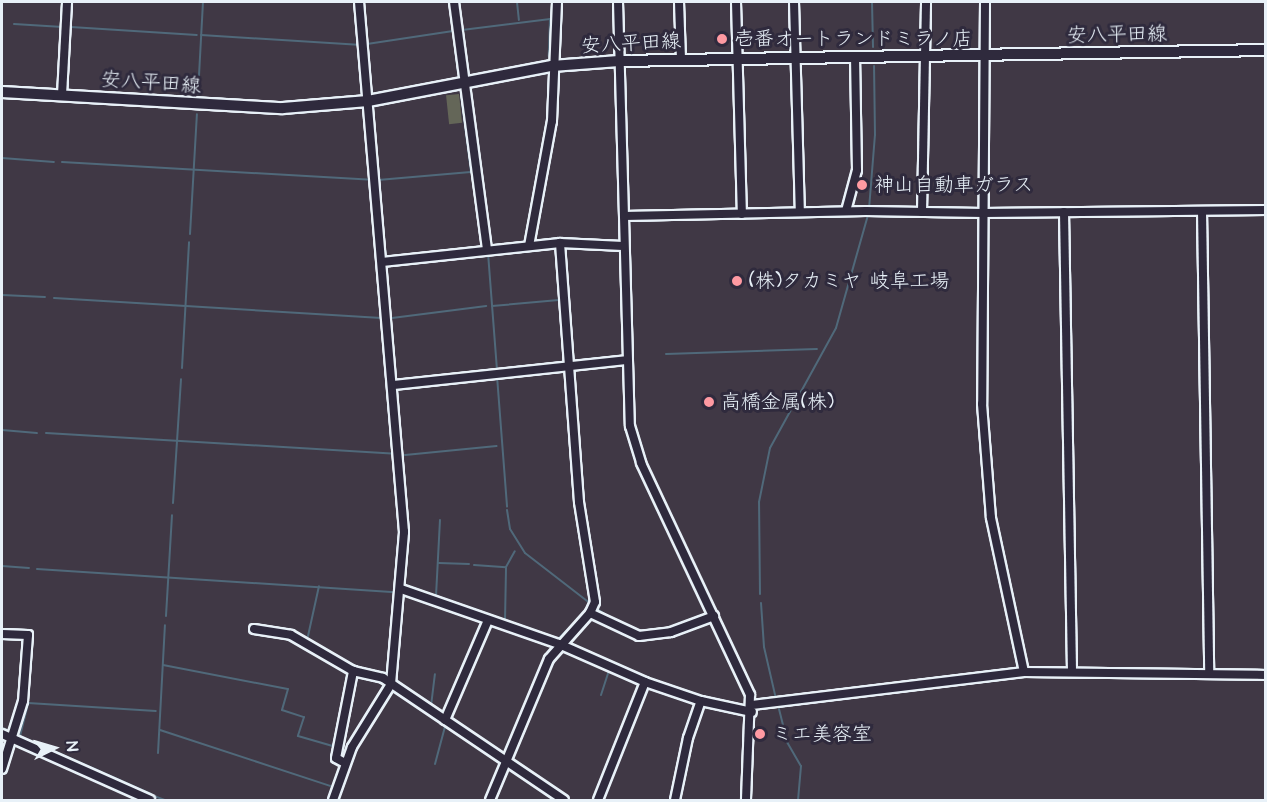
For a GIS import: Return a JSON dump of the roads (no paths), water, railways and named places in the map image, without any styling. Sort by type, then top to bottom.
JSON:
[{"type":"main road","name":"安八平田線","points":[[2,92],[249,108],[368,101],[552,66],[619,61],[1266,50]]},
{"type":"street","points":[[62,95],[67,2]]},
{"type":"street","points":[[333,801],[345,763],[391,684],[401,589],[404,518],[359,2]]},
{"type":"street","points":[[454,2],[487,250]]},
{"type":"street","points":[[529,246],[550,137],[557,2]]},
{"type":"street","points":[[618,2],[627,360],[634,446],[714,616],[752,709],[746,801]]},
{"type":"street","points":[[679,2],[681,59]]},
{"type":"street","points":[[736,2],[741,214]]},
{"type":"street","points":[[794,2],[800,212]]},
{"type":"street","points":[[922,212],[926,2]]},
{"type":"street","points":[[984,2],[982,404],[991,518],[1024,672]]},
{"type":"street","points":[[846,211],[857,170],[855,57]]},
{"type":"street","points":[[624,216],[846,211],[983,213],[1266,210]]},
{"type":"street","points":[[1202,211],[1209,674]]},
{"type":"street","points":[[1064,212],[1072,671]]},
{"type":"street","points":[[382,262],[560,243],[623,246]]},
{"type":"street","points":[[490,801],[549,658],[559,644],[590,614],[595,602],[579,502],[567,366],[560,243]]},
{"type":"street","points":[[393,385],[627,360]]},
{"type":"street","points":[[401,589],[559,644],[645,682],[701,701],[752,709],[1024,672],[1266,675]]},
{"type":"street","points":[[590,614],[639,636],[671,632],[714,616]]},
{"type":"street","points":[[445,720],[488,620]]},
{"type":"street","points":[[254,629],[291,635],[326,652],[353,671],[391,684],[564,801]]},
{"type":"street","points":[[2,634],[28,635],[23,702],[14,739],[2,769]]},
{"type":"street","points":[[345,763],[336,758],[353,671]]},
{"type":"street","points":[[598,801],[645,682]]},
{"type":"street","points":[[675,801],[688,738],[701,701]]},
{"type":"street","points":[[2,734],[150,801]]},
{"type":"waterway","points":[[198,94],[203,2]]},
{"type":"waterway","points":[[517,2],[519,20]]},
{"type":"waterway","points":[[872,2],[873,47]]},
{"type":"waterway","points":[[451,10],[453,31]]},
{"type":"waterway","points":[[462,30],[550,19],[549,56]]},
{"type":"waterway","points":[[14,24],[63,27]]},
{"type":"waterway","points":[[71,27],[197,35]]},
{"type":"waterway","points":[[367,44],[453,31],[458,73]]},
{"type":"waterway","points":[[201,35],[358,45]]},
{"type":"waterway","points":[[869,209],[875,135],[874,66]]},
{"type":"waterway","points":[[378,180],[471,172],[461,95]]},
{"type":"waterway","points":[[190,234],[197,114]]},
{"type":"waterway","points":[[2,158],[54,162]]},
{"type":"waterway","points":[[62,162],[371,180]]},
{"type":"waterway","points":[[760,594],[759,502],[770,448],[836,328],[868,215]]},
{"type":"waterway","points":[[182,368],[189,242]]},
{"type":"waterway","points":[[488,253],[497,370]]},
{"type":"waterway","points":[[2,295],[45,297]]},
{"type":"waterway","points":[[54,298],[381,318]]},
{"type":"waterway","points":[[492,306],[559,300],[564,356]]},
{"type":"waterway","points":[[392,318],[486,306]]},
{"type":"waterway","points":[[666,354],[817,349]]},
{"type":"waterway","points":[[497,376],[507,507]]},
{"type":"waterway","points":[[173,503],[181,379]]},
{"type":"waterway","points":[[2,430],[37,433]]},
{"type":"waterway","points":[[46,433],[395,454]]},
{"type":"waterway","points":[[405,455],[497,446]]},
{"type":"waterway","points":[[507,510],[510,529],[525,553],[591,604]]},
{"type":"waterway","points":[[166,616],[172,515]]},
{"type":"waterway","points":[[436,596],[440,520]]},
{"type":"waterway","points":[[505,621],[506,567],[515,551]]},
{"type":"waterway","points":[[439,563],[469,564]]},
{"type":"waterway","points":[[474,565],[506,567]]},
{"type":"waterway","points":[[2,566],[29,568]]},
{"type":"waterway","points":[[37,569],[395,592]]},
{"type":"waterway","points":[[308,636],[319,586]]},
{"type":"waterway","points":[[407,596],[483,622]]},
{"type":"waterway","points":[[761,603],[764,647],[776,699]]},
{"type":"waterway","points":[[596,608],[609,617]]},
{"type":"waterway","points":[[558,639],[579,619]]},
{"type":"waterway","points":[[489,624],[535,640]]},
{"type":"waterway","points":[[158,753],[165,625]]},
{"type":"waterway","points":[[548,645],[552,646],[548,654]]},
{"type":"waterway","points":[[163,665],[288,689],[282,710],[304,717],[298,736],[333,746],[333,752]]},
{"type":"waterway","points":[[601,695],[609,670]]},
{"type":"waterway","points":[[431,706],[435,674]]},
{"type":"waterway","points":[[151,794],[20,736],[28,703],[156,711]]},
{"type":"waterway","points":[[779,709],[787,742],[801,766],[798,800]]},
{"type":"waterway","points":[[435,764],[445,726]]},
{"type":"waterway","points":[[2,728],[11,732]]},
{"type":"waterway","points":[[160,730],[330,786]]},
{"type":"waterway","points":[[344,781],[349,769]]},
{"type":"waterway","points":[[338,800],[340,791]]},
{"type":"waterway","points":[[154,796],[165,800]]},
{"type":"place","name":"壱番オートランドミラノ店","points":[[722,39]]},
{"type":"place","name":"神山自動車ガラス","points":[[862,185]]},
{"type":"place","name":"(株)タカミヤ 岐阜工場","points":[[737,281]]},
{"type":"place","name":"高橋金属(株)","points":[[709,402]]},
{"type":"place","name":"ミエ美容室","points":[[760,734]]}]
